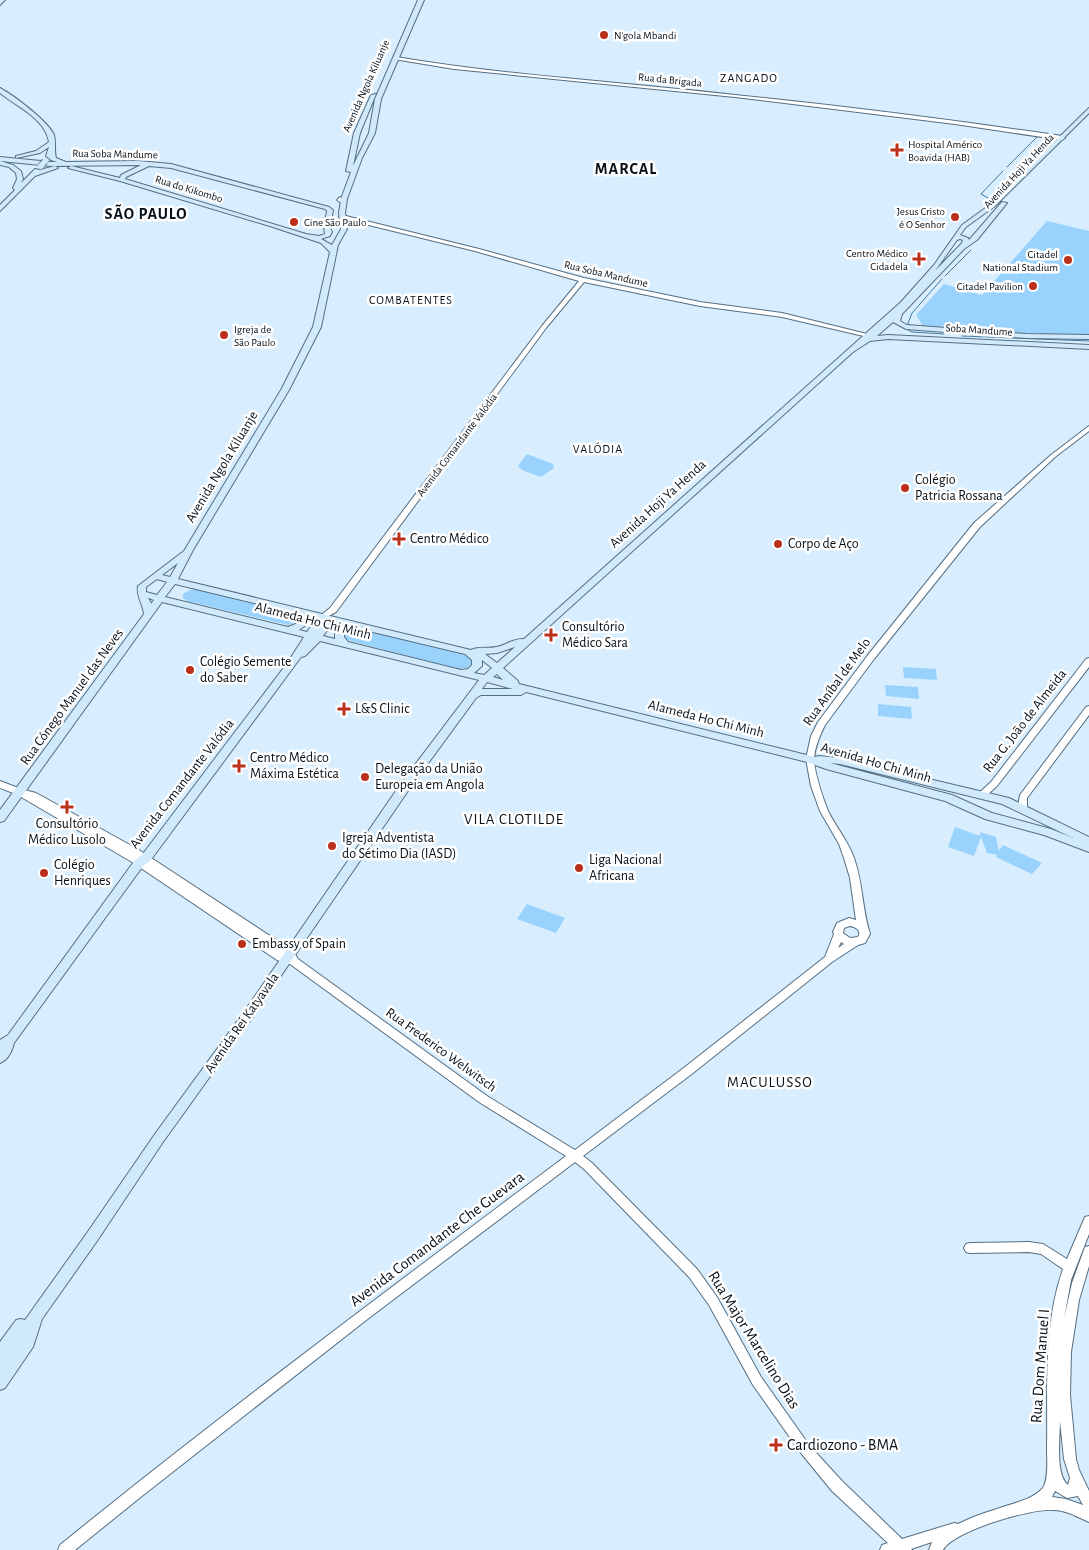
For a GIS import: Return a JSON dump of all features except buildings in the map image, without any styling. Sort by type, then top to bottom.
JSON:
[{"type":"main road","name":"Avenida Ngola Kiluanje","points":[[314,329],[331,250],[332,229],[350,165],[355,138],[417,0]]},
{"type":"main road","name":"Avenida Ngola Kiluanje","points":[[148,616],[173,580],[285,390],[320,318],[336,241],[343,231],[344,202],[372,127],[378,99],[421,0]]},
{"type":"main road","points":[[0,92],[40,121],[50,132],[53,159],[61,162],[137,162],[164,165]]},
{"type":"main road","name":"Avenida Hoji Ya Henda","points":[[868,337],[936,266],[954,237],[964,226],[993,205],[1089,112]]},
{"type":"main road","name":"Avenida Hoji Ya Henda","points":[[484,680],[496,666],[852,350],[899,314],[956,252],[966,246],[981,231],[999,208],[1089,112]]},
{"type":"main road","points":[[359,127],[367,129],[372,127]]},
{"type":"main road","points":[[355,138],[364,136],[368,139]]},
{"type":"main road","points":[[0,160],[29,155],[51,147]]},
{"type":"main road","points":[[0,209],[34,174],[51,147]]},
{"type":"main road","points":[[0,160],[19,172],[20,179],[16,188]]},
{"type":"main road","name":"Rua Soba Mandume","points":[[0,160],[51,164],[137,162],[164,165],[315,203]]},
{"type":"main road","name":"Rua do Kikombo","points":[[0,160],[94,172],[306,236]]},
{"type":"main road","points":[[113,177],[122,176],[139,166],[137,162]]},
{"type":"main road","points":[[0,205],[41,163]]},
{"type":"main road","points":[[122,180],[123,176],[140,167],[155,164]]},
{"type":"main road","points":[[34,174],[52,168],[94,172]]},
{"type":"main road","points":[[315,203],[329,204],[340,199]]},
{"type":"main road","points":[[306,236],[322,238],[329,233],[326,227],[330,210],[315,203]]},
{"type":"main road","points":[[964,226],[963,230],[967,232],[975,233],[981,231]]},
{"type":"main road","points":[[306,236],[327,245],[331,250]]},
{"type":"main road","points":[[948,248],[956,238],[965,238],[966,242],[956,252]]},
{"type":"main road","name":"Soba Mandume","points":[[899,314],[896,320],[903,327],[1026,336],[1089,337]]},
{"type":"main road","points":[[952,331],[952,340]]},
{"type":"main road","name":"Soba Mandume","points":[[868,337],[1089,347]]},
{"type":"main road","points":[[148,616],[148,606],[140,589],[189,550]]},
{"type":"main road","name":"Alameda Ho Chi Minh","points":[[154,576],[303,612],[329,615],[357,625],[460,650]]},
{"type":"main road","points":[[181,603],[179,596],[182,592],[196,586]]},
{"type":"main road","name":"Alameda Ho Chi Minh","points":[[142,594],[290,629],[458,673]]},
{"type":"main road","points":[[290,629],[298,627],[305,620],[306,615],[303,612]]},
{"type":"main road","name":"Avenida Comandante Valódia","points":[[0,1058],[7,1048],[4,1045],[329,615]]},
{"type":"main road","name":"Rua Cónego Manuel das Neves","points":[[0,818],[148,616]]},
{"type":"main road","points":[[344,643],[339,638],[340,631],[348,626],[357,625]]},
{"type":"main road","points":[[460,650],[497,650],[521,642],[532,635]]},
{"type":"main road","points":[[460,650],[485,657],[496,666],[505,678],[537,691]]},
{"type":"main road","points":[[458,673],[475,669],[479,663],[474,656],[460,650]]},
{"type":"main road","points":[[458,673],[483,673],[496,666]]},
{"type":"main road","points":[[458,673],[537,691]]},
{"type":"main road","points":[[458,673],[468,680],[469,698]]},
{"type":"main road","name":"Avenida Rei Katyavala","points":[[0,1366],[290,959],[469,698],[484,680]]},
{"type":"main road","points":[[469,698],[480,692],[537,691]]},
{"type":"main road","name":"Alameda Ho Chi Minh","points":[[537,691],[810,759]]},
{"type":"main road","name":"Avenida Ho Chi Minh","points":[[810,759],[840,762],[1005,801],[1087,845]]},
{"type":"main road","name":"Avenida Ho Chi Minh","points":[[810,759],[826,766],[948,798],[986,815],[1087,845]]},
{"type":"main road","points":[[981,796],[974,800],[973,804],[986,815]]},
{"type":"main road","points":[[1012,823],[1022,824],[1027,822],[1028,817],[1023,810]]},
{"type":"main road","points":[[0,1352],[23,1323],[36,1315]]},
{"type":"main road","points":[[0,1383],[31,1336],[36,1315]]},
{"type":"street","name":"Rua da Brigada","points":[[396,58],[454,68],[735,96],[964,123],[1062,138]]},
{"type":"street","name":"Rua Soba Mandume","points":[[342,217],[477,250],[583,280],[700,304],[782,315],[868,337]]},
{"type":"street","name":"Avenida Comandante Valódia","points":[[329,615],[544,327],[583,280]]},
{"type":"street","name":"Rua Aníbal de Melo","points":[[862,928],[855,878],[849,858],[820,803],[813,777],[810,759],[813,742],[822,724],[871,658],[977,525],[1053,456],[1089,428]]},
{"type":"street","name":"Rua G. João de Almeida","points":[[981,796],[994,784],[1087,666]]},
{"type":"street","points":[[1023,810],[1023,797],[1089,709]]},
{"type":"street","name":"Rua Frederico Welwitsch","points":[[0,784],[19,792],[142,860],[290,959],[483,1099],[575,1156]]},
{"type":"street","points":[[846,923],[853,922],[862,928],[865,934],[864,938],[854,943],[846,942],[839,935],[840,926],[846,923],[853,920],[858,909]]},
{"type":"street","name":"Avenida Comandante Che Guevara","points":[[829,959],[839,935]]},
{"type":"street","name":"Avenida Comandante Che Guevara","points":[[65,1549],[361,1317],[689,1070],[829,959],[854,943]]},
{"type":"street","name":"Rua Major Marcelino Dias","points":[[575,1156],[636,1214],[693,1273],[713,1301],[757,1381],[805,1449],[897,1549]]},
{"type":"street","name":"Rua Dom Manuel I","points":[[1027,1507],[1047,1493],[1052,1484],[1054,1466],[1052,1429],[1059,1320],[1063,1289],[1089,1221]]},
{"type":"street","points":[[970,1248],[1029,1247],[1044,1249],[1070,1267]]},
{"type":"street","name":"Rua Dom Manuel I","points":[[1089,1251],[1075,1294],[1069,1323],[1065,1361],[1066,1415],[1073,1470],[1089,1505]]},
{"type":"street","points":[[1054,1466],[1058,1483],[1066,1492],[1074,1491],[1076,1487],[1073,1470]]},
{"type":"street","points":[[897,1549],[1027,1507],[1053,1503],[1070,1507],[1089,1516]]},
{"type":"street","points":[[936,1550],[940,1541],[970,1525]]},
{"type":"shaded area","points":[[1047,221],[1089,231],[1089,335],[1003,333],[923,326],[916,315],[944,284],[982,295]]},
{"type":"shaded area","points":[[527,454],[553,464],[554,468],[541,477],[522,470],[518,466]]},
{"type":"shaded area","points":[[197,589],[300,614],[302,618],[299,622],[288,625],[187,601],[183,598],[183,594]]},
{"type":"shaded area","points":[[356,628],[468,656],[473,662],[467,668],[459,669],[343,639],[342,633],[345,630]]},
{"type":"shaded area","points":[[903,667],[936,669],[937,680],[904,678]]},
{"type":"shaded area","points":[[885,685],[918,687],[919,699],[886,696]]},
{"type":"shaded area","points":[[878,704],[911,707],[912,719],[878,716]]},
{"type":"shaded area","points":[[955,827],[980,836],[980,832],[996,837],[999,851],[1003,845],[1042,863],[1032,874],[996,857],[997,855],[987,853],[981,837],[974,856],[948,847]]},
{"type":"shaded area","points":[[527,904],[565,918],[556,933],[517,919]]},
{"type":"waterway","points":[[1007,167],[1037,137]]},
{"type":"waterway","points":[[988,202],[990,199],[981,194],[1003,171]]},
{"type":"waterway","points":[[945,276],[971,250]]},
{"type":"waterway","points":[[907,326],[912,313],[942,279]]},
{"type":"waterway","points":[[908,330],[912,332],[944,334]]},
{"type":"waterway","points":[[962,336],[1089,341]]},
{"type":"place","name":"N'gola Mbandi","points":[[604,35]]},
{"type":"place","name":"Hospital Américo Boavida (HAB)","points":[[897,150]]},
{"type":"place","name":"Jesus Cristo é O Senhor","points":[[955,217]]},
{"type":"place","name":"Cine São Paulo","points":[[294,222]]},
{"type":"place","name":"Centro Médico Cidadela","points":[[919,259]]},
{"type":"place","name":"Citadel National Stadium","points":[[1068,260]]},
{"type":"place","name":"Citadel Pavilion","points":[[1033,286]]},
{"type":"place","name":"Igreja de São Paulo","points":[[224,335]]},
{"type":"place","name":"Colégio Patricia Rossana","points":[[905,488]]},
{"type":"place","name":"Centro Médico","points":[[399,539]]},
{"type":"place","name":"Corpo de Aço","points":[[778,544]]},
{"type":"place","name":"Consultório Médico Sara","points":[[551,635]]},
{"type":"place","name":"Colégio Semente do Saber","points":[[190,670]]},
{"type":"place","name":"L&S Clinic","points":[[344,709]]},
{"type":"place","name":"Centro Médico Máxima Estética","points":[[239,766]]},
{"type":"place","name":"Delegação da União Europeia em Angola","points":[[365,777]]},
{"type":"place","name":"Consultório Médico Lusolo","points":[[67,807]]},
{"type":"place","name":"Igreja Adventista do Sétimo Dia (IASD)","points":[[332,846]]},
{"type":"place","name":"Liga Nacional Africana","points":[[579,868]]},
{"type":"place","name":"Colégio Henriques","points":[[44,873]]},
{"type":"place","name":"Embassy of Spain","points":[[242,944]]},
{"type":"place","name":"Cardiozono - BMA","points":[[776,1445]]},
{"type":"district","name":"ZANGADO","points":[[749,78]]},
{"type":"district","name":"MARCAL","points":[[626,169]]},
{"type":"district","name":"SÃO PAULO","points":[[146,214]]},
{"type":"district","name":"COMBATENTES","points":[[411,300]]},
{"type":"district","name":"VALÓDIA","points":[[598,449]]},
{"type":"district","name":"VILA CLOTILDE","points":[[514,819]]},
{"type":"district","name":"MACULUSSO","points":[[770,1082]]}]
